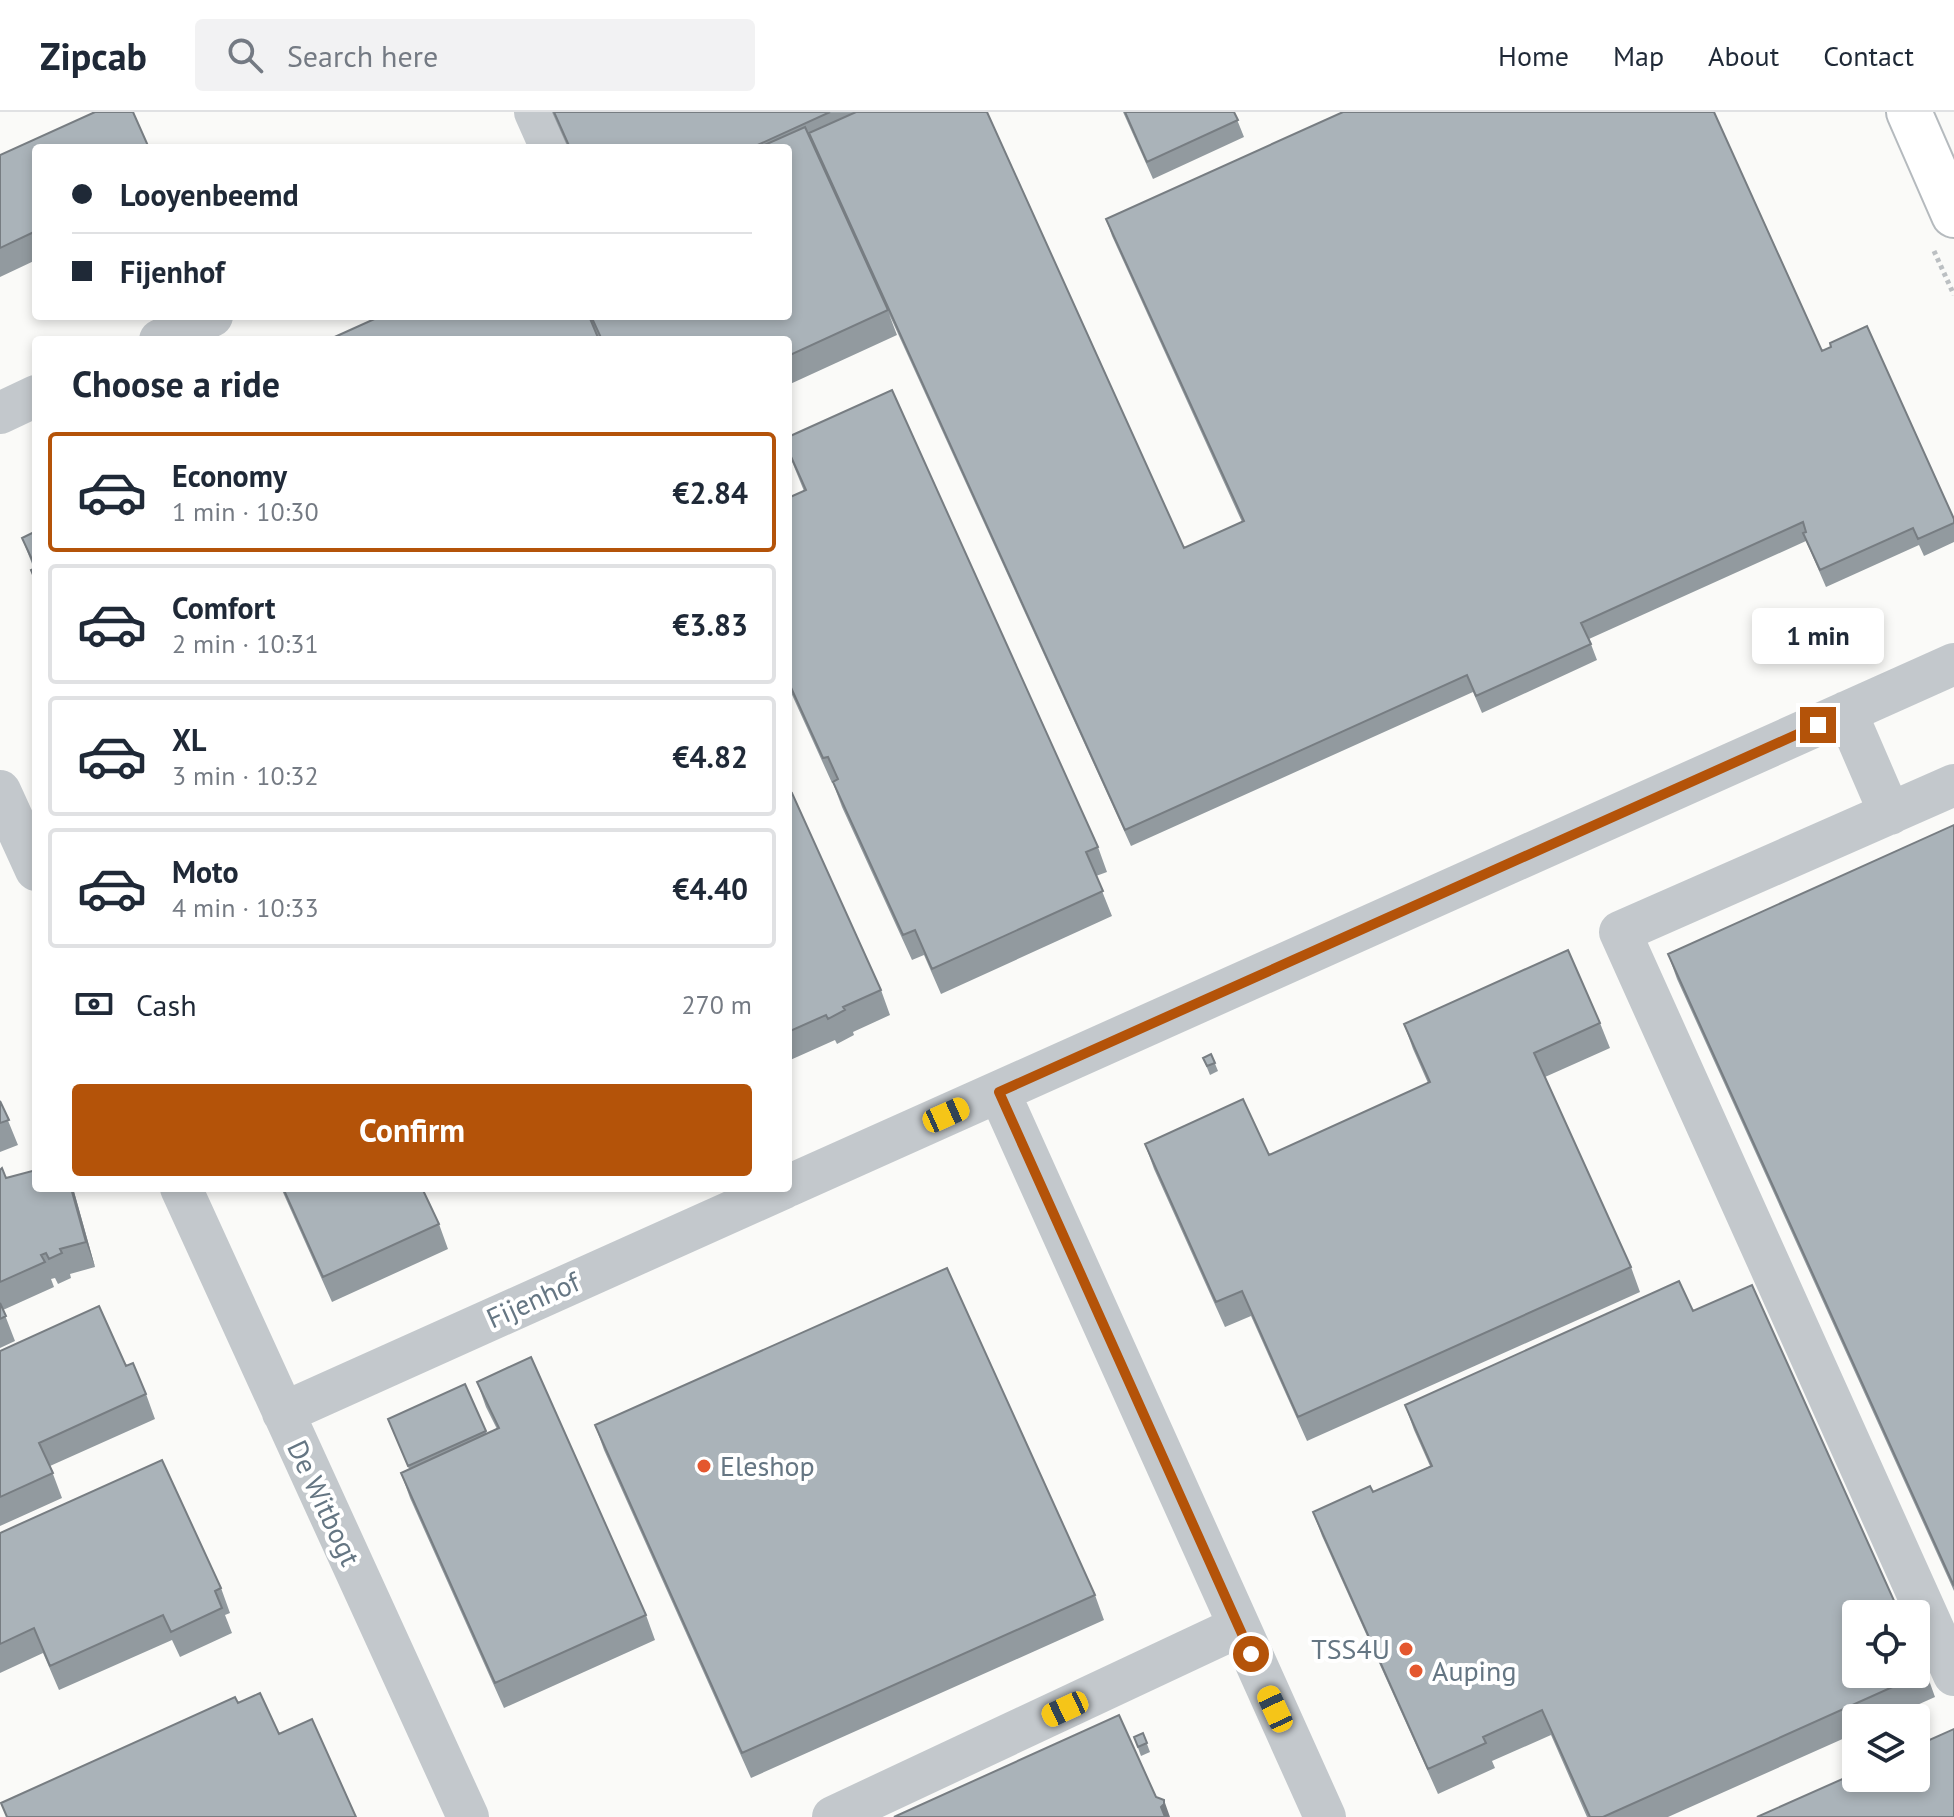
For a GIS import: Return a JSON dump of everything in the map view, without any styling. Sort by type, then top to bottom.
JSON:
[{"type":"main road","points":[[1909,112],[1954,215]]},
{"type":"street","points":[[535,112],[549,144]]},
{"type":"street","points":[[169,336],[203,320]]},
{"type":"street","points":[[0,413],[32,398]]},
{"type":"street","name":"Fijenhof","points":[[792,1184],[1954,664]]},
{"type":"street","points":[[1846,712],[1890,814]]},
{"type":"street","points":[[1954,785],[1620,932],[1954,1675]]},
{"type":"street","points":[[0,791],[32,861]]},
{"type":"street","points":[[999,1092],[1325,1817]]},
{"type":"street","name":"De Witbogt","points":[[183,1192],[468,1817]]},
{"type":"street","name":"Fijenhof","points":[[283,1413],[775,1192]]},
{"type":"street","points":[[833,1817],[1238,1627]]},
{"type":"building","points":[[95,112],[133,112],[147,144],[32,144],[32,233],[0,248],[0,155]]},
{"type":"building","points":[[554,112],[830,112],[760,144],[568,144]]},
{"type":"building","points":[[856,112],[987,112],[1184,548],[1244,521],[1106,219],[1343,112],[1714,112],[1822,351],[1831,347],[1830,343],[1867,326],[1954,523],[1918,539],[1913,528],[1820,570],[1803,533],[1806,532],[1803,522],[1581,623],[1591,644],[1476,696],[1467,675],[1125,830],[809,133]]},
{"type":"building","points":[[1125,112],[1234,112],[1238,120],[1147,162]]},
{"type":"building","points":[[805,127],[888,310],[792,354],[792,336],[600,336],[593,320],[792,320],[792,144],[767,144]]},
{"type":"building","points":[[372,320],[591,320],[597,336],[337,336]]},
{"type":"building","points":[[892,390],[1098,847],[1086,852],[1103,891],[932,969],[915,930],[903,935],[833,782],[838,779],[828,757],[823,758],[792,690],[792,496],[806,490],[792,459],[792,435]]},
{"type":"building","points":[[32,533],[32,559],[22,538]]},
{"type":"building","points":[[792,793],[881,990],[843,1007],[845,1010],[828,1019],[826,1015],[792,1030]]},
{"type":"building","points":[[1954,825],[1954,1586],[1668,954]]},
{"type":"building","points":[[1568,950],[1600,1023],[1534,1053],[1631,1267],[1298,1417],[1242,1291],[1216,1302],[1145,1144],[1243,1099],[1269,1155],[1430,1082],[1404,1024]]},
{"type":"building","points":[[1211,1054],[1215,1063],[1207,1066],[1203,1058]]},
{"type":"building","points":[[0,1101],[9,1120],[0,1123]]},
{"type":"building","points":[[2,1168],[6,1178],[32,1171],[32,1192],[72,1192],[86,1242],[60,1249],[62,1253],[49,1259],[46,1253],[41,1255],[45,1262],[0,1282]]},
{"type":"building","points":[[285,1192],[424,1192],[439,1224],[323,1277]]},
{"type":"building","points":[[947,1268],[1095,1595],[742,1753],[595,1425]]},
{"type":"building","points":[[1679,1281],[1693,1311],[1752,1285],[1894,1600],[1842,1600],[1842,1688],[1890,1688],[1855,1704],[1842,1704],[1842,1710],[1603,1817],[1590,1817],[1542,1710],[1483,1737],[1486,1743],[1428,1769],[1313,1512],[1370,1486],[1373,1492],[1432,1466],[1405,1405]]},
{"type":"building","points":[[0,1303],[6,1316],[0,1319]]},
{"type":"building","points":[[99,1306],[126,1366],[133,1363],[146,1394],[39,1443],[53,1473],[0,1497],[0,1351]]},
{"type":"building","points":[[531,1357],[646,1615],[495,1683],[401,1473],[499,1428],[477,1382]]},
{"type":"building","points":[[465,1384],[486,1431],[408,1466],[388,1419]]},
{"type":"building","points":[[162,1460],[221,1588],[215,1591],[222,1608],[171,1632],[163,1615],[50,1666],[34,1628],[0,1644],[0,1533]]},
{"type":"building","points":[[260,1693],[279,1734],[312,1719],[356,1817],[7,1817],[1,1803],[235,1697],[238,1703]]},
{"type":"building","points":[[1119,1715],[1156,1797],[1164,1800],[1161,1807],[1165,1817],[894,1817]]},
{"type":"building","points":[[1954,1729],[1954,1817],[1757,1817],[1842,1779],[1842,1792],[1930,1792],[1930,1740]]},
{"type":"building","points":[[1143,1733],[1147,1743],[1138,1747],[1134,1737]]},
{"type":"place","name":"Eleshop","points":[[704,1466]]},
{"type":"place","name":"TSS4U","points":[[1406,1649]]},
{"type":"place","name":"Auping","points":[[1416,1671]]},
{"type":"route","points":[[1251,1654],[999,1092],[1818,725]]}]
